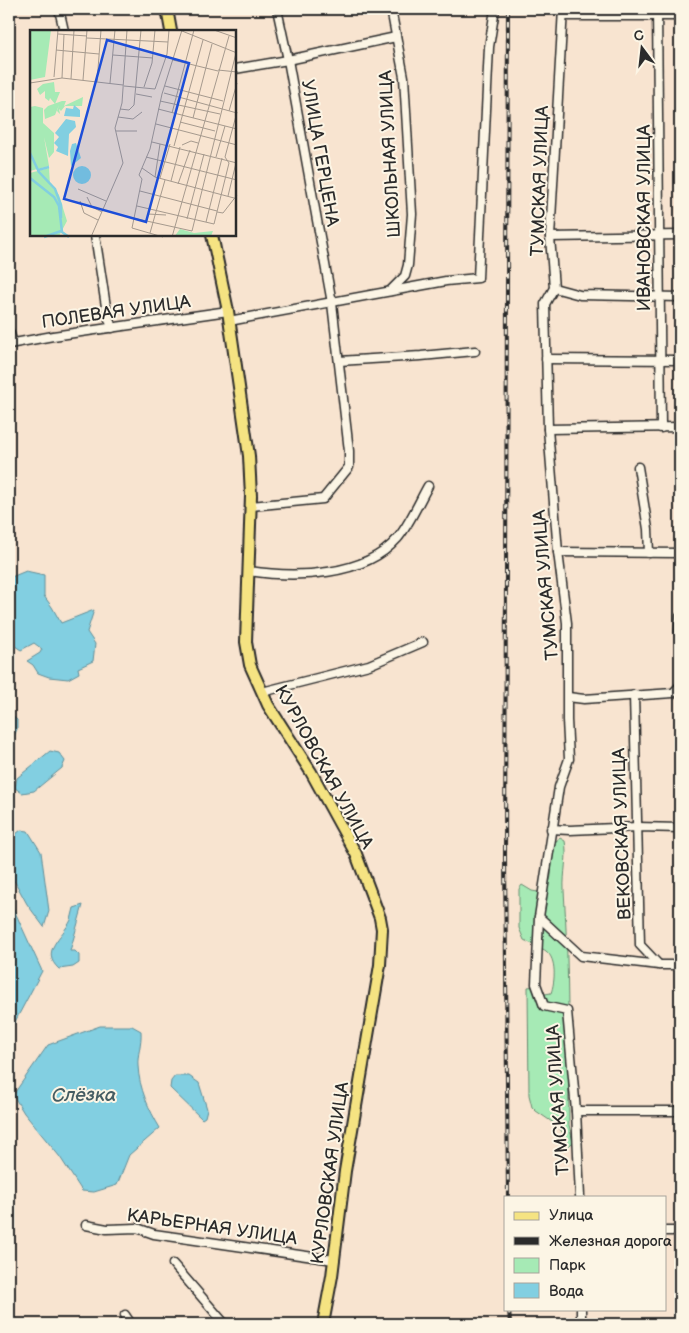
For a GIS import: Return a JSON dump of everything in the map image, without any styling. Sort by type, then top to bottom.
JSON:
[{"type":"main road","points":[[167,9],[171,30]]},
{"type":"main road","name":"КУРЛОВСКАЯ УЛИЦА","points":[[212,236],[228,316],[250,456],[251,506],[246,642],[250,665],[262,692],[348,837],[365,878],[382,929],[380,965],[345,1171],[324,1324]]},
{"type":"street","points":[[59,9],[64,30]]},
{"type":"street","name":"УЛИЦА ГЕРЦЕНА","points":[[251,506],[323,499],[349,468],[349,452],[332,304],[277,9]]},
{"type":"street","name":"ШКОЛЬНАЯ УЛИЦА","points":[[389,292],[405,276],[408,265],[412,214],[404,77],[391,9]]},
{"type":"street","name":"ПОЛЕВАЯ УЛИЦА","points":[[11,344],[112,328],[332,304],[446,281],[478,278],[489,47],[495,9]]},
{"type":"street","points":[[563,13],[657,13],[680,16]]},
{"type":"street","name":"ТУМСКАЯ УЛИЦА","points":[[563,13],[550,237],[554,288],[546,304],[546,359],[548,429],[558,552],[567,623],[569,759],[558,787],[551,829],[539,917],[536,984],[544,1006],[567,1011],[576,1111],[580,1196]]},
{"type":"street","name":"ИВАНОВСКАЯ УЛИЦА","points":[[657,13],[661,428]]},
{"type":"street","points":[[236,68],[288,60],[396,36]]},
{"type":"street","points":[[550,237],[680,235]]},
{"type":"street","points":[[95,236],[107,313],[112,328]]},
{"type":"street","points":[[554,288],[580,295],[680,297]]},
{"type":"street","points":[[9,331],[11,344]]},
{"type":"street","points":[[339,361],[475,351]]},
{"type":"street","points":[[546,359],[680,360]]},
{"type":"street","points":[[548,429],[680,427]]},
{"type":"street","points":[[638,467],[648,529],[649,553]]},
{"type":"street","points":[[249,571],[269,574],[313,575],[348,568],[367,560],[388,548],[399,538],[428,486]]},
{"type":"street","points":[[558,552],[680,554]]},
{"type":"street","points":[[679,632],[680,617]]},
{"type":"street","points":[[262,692],[360,668],[423,642]]},
{"type":"street","points":[[568,697],[584,699],[673,693],[680,686]]},
{"type":"street","name":"ВЕКОВСКАЯ УЛИЦА","points":[[634,695],[640,945],[659,965]]},
{"type":"street","points":[[551,829],[680,828]]},
{"type":"street","points":[[539,917],[581,956],[659,965],[680,965]]},
{"type":"street","points":[[576,1111],[680,1111]]},
{"type":"street","name":"КАРЬЕРНАЯ УЛИЦА","points":[[86,1225],[107,1229],[137,1228],[154,1234],[334,1260]]},
{"type":"street","points":[[666,1231],[680,1231]]},
{"type":"street","points":[[173,1264],[225,1324]]},
{"type":"street","points":[[581,1310],[581,1324]]},
{"type":"street","points":[[126,1315],[131,1324]]},
{"type":"green space","points":[[560,838],[565,841],[566,853],[564,884],[568,978],[569,1125],[573,1142],[568,1147],[565,1136],[558,1126],[532,1107],[529,1095],[528,987],[535,986],[545,994],[551,993],[554,971],[550,955],[541,948],[524,940],[519,928],[519,889],[522,885],[538,892],[547,885],[551,873],[552,848]]},
{"type":"water","points":[[26,571],[44,575],[44,596],[61,623],[94,610],[87,632],[95,644],[93,661],[78,668],[79,673],[68,679],[49,677],[38,673],[33,665],[27,661],[40,653],[42,649],[34,643],[21,650],[9,642],[9,578]]},
{"type":"water","points":[[9,713],[17,720],[17,729],[9,748]]},
{"type":"water","points":[[50,751],[59,753],[65,761],[62,768],[34,791],[22,793],[15,788],[17,778]]},
{"type":"water","points":[[21,830],[28,831],[41,852],[49,911],[44,927],[9,875],[9,843],[14,840],[16,834]]},
{"type":"water","points":[[9,899],[42,971],[9,1033]]},
{"type":"water","points":[[83,905],[70,951],[75,951],[79,955],[79,963],[73,967],[59,969],[51,956],[54,944],[71,920],[74,908]]},
{"type":"water","name":"Слёзка","points":[[100,1026],[132,1026],[141,1031],[138,1062],[140,1082],[148,1106],[160,1128],[129,1155],[117,1185],[94,1192],[82,1191],[60,1157],[24,1113],[13,1095],[48,1045]]},
{"type":"water","points":[[175,1076],[189,1076],[199,1083],[207,1109],[205,1117],[202,1119],[170,1088],[171,1081]]},
{"type":"railway","points":[[508,9],[505,857],[508,1196]]},
{"type":"railway","points":[[509,1310],[510,1324]]}]
